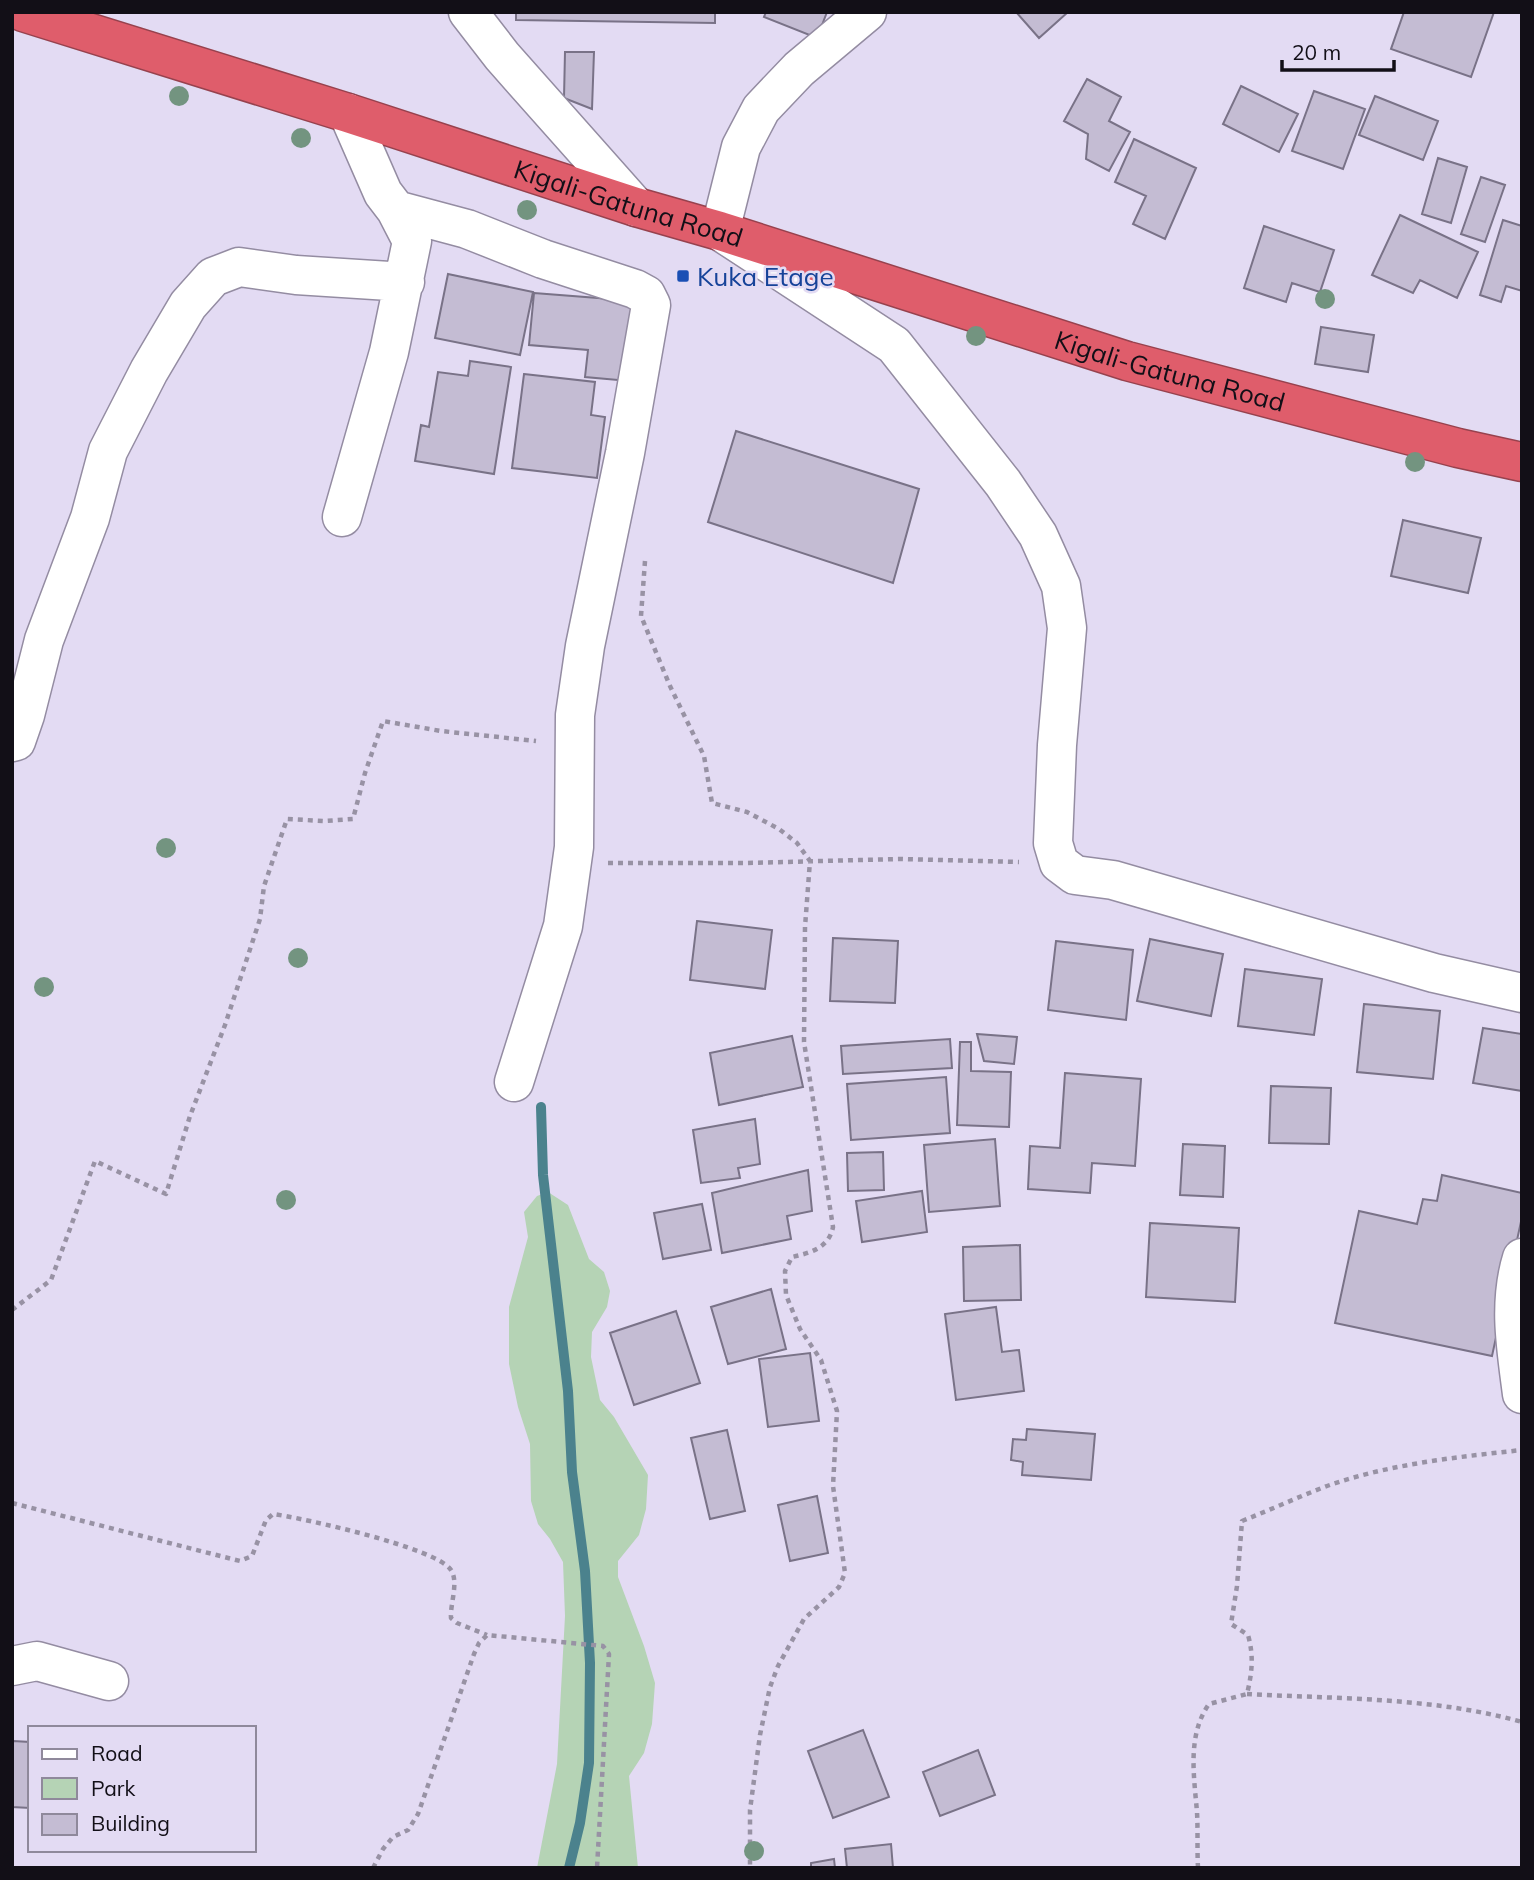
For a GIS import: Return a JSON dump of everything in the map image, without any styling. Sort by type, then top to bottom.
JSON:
[{"type":"highway","name":"Kigali-Gatuna Road","points":[[23,12],[1127,361],[1458,448],[1522,462]]},
{"type":"street","points":[[468,12],[502,56],[636,206]]},
{"type":"street","points":[[867,12],[799,69],[761,109],[741,147],[720,231],[894,345],[1003,483],[1038,535],[1061,586],[1067,628],[1057,745],[1053,843],[1059,863],[1075,875],[1113,880],[1434,972],[1522,993]]},
{"type":"street","points":[[342,517],[371,420],[405,282],[412,241],[396,210],[383,193],[348,113]]},
{"type":"street","points":[[396,210],[467,229],[543,259],[635,289],[646,295],[651,305],[631,424],[585,646],[575,715],[572,863],[563,926],[514,1082]]},
{"type":"street","points":[[12,742],[16,741],[25,715],[44,640],[90,517],[108,451],[149,371],[188,305],[213,277],[239,267],[296,275],[405,282]]},
{"type":"street","points":[[1522,1258],[1513,1296],[1513,1320],[1522,1394]]},
{"type":"street","points":[[12,1666],[37,1661],[109,1681]]},
{"type":"path","points":[[645,555],[641,616],[670,686],[704,756],[712,803],[747,812],[779,829],[797,844],[810,861],[805,927],[804,1042],[832,1227],[831,1237],[824,1245],[792,1257],[785,1271],[786,1295],[800,1329],[821,1360],[837,1411],[834,1486],[845,1573],[839,1587],[804,1619],[778,1666],[771,1686],[760,1735],[750,1810],[750,1868]]},
{"type":"path","points":[[12,1310],[51,1280],[95,1161],[166,1194],[190,1116],[225,1025],[260,919],[264,887],[287,819],[353,819],[383,721],[523,740],[575,743]]},
{"type":"path","points":[[572,863],[898,859],[1059,863]]},
{"type":"path","points":[[1247,1694],[1253,1653],[1248,1635],[1231,1624],[1242,1521],[1328,1486],[1381,1471],[1454,1458],[1522,1450]]},
{"type":"path","points":[[12,1503],[240,1561],[252,1556],[266,1520],[272,1514],[399,1544],[440,1560],[452,1570],[454,1580],[451,1618],[457,1623],[487,1635],[603,1646],[609,1654],[597,1868]]},
{"type":"path","points":[[373,1868],[393,1837],[408,1830],[418,1814],[474,1654],[487,1635]]},
{"type":"path","points":[[1198,1868],[1193,1781],[1194,1747],[1200,1717],[1209,1704],[1247,1694],[1432,1704],[1522,1723]]},
{"type":"green space","points":[[548,1192],[568,1205],[589,1259],[604,1272],[610,1291],[607,1307],[592,1332],[591,1357],[600,1400],[614,1417],[648,1475],[646,1509],[639,1535],[618,1561],[618,1577],[655,1683],[652,1724],[644,1753],[629,1776],[638,1868],[537,1868],[557,1764],[565,1616],[563,1562],[538,1524],[531,1501],[530,1444],[518,1407],[509,1364],[509,1307],[528,1237],[524,1212],[537,1196]]},
{"type":"building","points":[[516,12],[715,12],[715,23],[516,20]]},
{"type":"building","points":[[766,12],[827,12],[817,38],[764,17]]},
{"type":"building","points":[[1016,12],[1068,12],[1039,38]]},
{"type":"building","points":[[1404,12],[1494,12],[1471,77],[1391,49]]},
{"type":"building","points":[[565,52],[594,52],[592,109],[564,98]]},
{"type":"building","points":[[1087,79],[1121,97],[1109,121],[1130,132],[1109,171],[1086,159],[1088,134],[1064,121]]},
{"type":"building","points":[[1241,86],[1298,114],[1279,152],[1223,124]]},
{"type":"building","points":[[1314,91],[1365,109],[1343,169],[1292,151]]},
{"type":"building","points":[[1375,96],[1438,121],[1423,160],[1359,135]]},
{"type":"building","points":[[1134,139],[1196,168],[1165,239],[1133,224],[1146,196],[1115,182]]},
{"type":"building","points":[[1438,158],[1467,167],[1451,223],[1422,214]]},
{"type":"building","points":[[1481,177],[1505,185],[1485,242],[1461,234]]},
{"type":"building","points":[[1400,215],[1478,252],[1457,298],[1420,280],[1413,293],[1372,275]]},
{"type":"building","points":[[1503,220],[1522,226],[1522,291],[1506,286],[1501,302],[1480,295]]},
{"type":"building","points":[[1264,226],[1334,250],[1320,292],[1292,283],[1286,302],[1244,288]]},
{"type":"building","points":[[448,274],[533,292],[520,355],[435,338]]},
{"type":"building","points":[[534,293],[636,301],[629,381],[585,377],[588,350],[529,345]]},
{"type":"building","points":[[1321,327],[1374,335],[1368,372],[1315,364]]},
{"type":"building","points":[[470,361],[511,367],[494,474],[415,461],[421,425],[429,427],[438,372],[468,376]]},
{"type":"building","points":[[524,374],[595,382],[591,415],[605,417],[597,478],[512,468]]},
{"type":"building","points":[[736,431],[919,489],[893,583],[708,522]]},
{"type":"building","points":[[1403,520],[1481,538],[1468,593],[1391,576]]},
{"type":"building","points":[[697,921],[772,930],[765,989],[690,980]]},
{"type":"building","points":[[833,938],[898,941],[895,1003],[830,1001]]},
{"type":"building","points":[[1150,939],[1223,954],[1211,1016],[1137,1001]]},
{"type":"building","points":[[1056,941],[1133,950],[1126,1020],[1048,1010]]},
{"type":"building","points":[[1245,969],[1322,979],[1314,1035],[1238,1026]]},
{"type":"building","points":[[1364,1004],[1440,1011],[1433,1079],[1357,1072]]},
{"type":"building","points":[[1483,1028],[1522,1034],[1522,1091],[1473,1083]]},
{"type":"building","points":[[977,1034],[1017,1037],[1014,1064],[984,1061]]},
{"type":"building","points":[[792,1036],[803,1087],[719,1105],[710,1053]]},
{"type":"building","points":[[950,1039],[952,1068],[843,1074],[841,1046]]},
{"type":"building","points":[[960,1042],[971,1042],[971,1071],[1011,1072],[1009,1127],[957,1125]]},
{"type":"building","points":[[1065,1073],[1141,1079],[1135,1166],[1092,1163],[1090,1193],[1028,1189],[1030,1146],[1060,1148]]},
{"type":"building","points":[[946,1077],[950,1133],[851,1140],[847,1084]]},
{"type":"building","points":[[1271,1086],[1331,1088],[1329,1144],[1269,1143]]},
{"type":"building","points":[[755,1119],[760,1164],[738,1168],[740,1178],[701,1183],[693,1130]]},
{"type":"building","points":[[995,1139],[1000,1206],[929,1212],[924,1145]]},
{"type":"building","points":[[1183,1144],[1225,1146],[1223,1197],[1180,1195]]},
{"type":"building","points":[[883,1152],[884,1190],[848,1191],[847,1153]]},
{"type":"building","points":[[808,1170],[812,1211],[787,1216],[791,1239],[722,1253],[712,1193]]},
{"type":"building","points":[[1442,1175],[1522,1193],[1522,1217],[1492,1356],[1335,1323],[1359,1211],[1417,1224],[1423,1199],[1437,1201]]},
{"type":"building","points":[[922,1191],[927,1232],[862,1242],[856,1201]]},
{"type":"building","points":[[702,1204],[711,1250],[663,1259],[654,1213]]},
{"type":"building","points":[[1150,1223],[1239,1228],[1235,1302],[1146,1297]]},
{"type":"building","points":[[1020,1245],[1021,1300],[964,1301],[963,1247]]},
{"type":"building","points":[[771,1289],[786,1349],[728,1364],[711,1307]]},
{"type":"building","points":[[996,1307],[1002,1352],[1019,1350],[1024,1391],[956,1400],[945,1314]]},
{"type":"building","points":[[676,1311],[700,1383],[634,1405],[610,1333]]},
{"type":"building","points":[[810,1353],[819,1421],[768,1427],[759,1359]]},
{"type":"building","points":[[1027,1429],[1095,1434],[1091,1480],[1022,1475],[1023,1462],[1011,1460],[1013,1439],[1026,1440]]},
{"type":"building","points":[[727,1430],[745,1511],[710,1519],[691,1438]]},
{"type":"building","points":[[817,1496],[828,1553],[790,1561],[778,1505]]},
{"type":"building","points":[[863,1730],[889,1797],[833,1818],[808,1751]]},
{"type":"building","points":[[13,1741],[28,1742],[28,1808],[12,1807]]},
{"type":"building","points":[[978,1750],[995,1795],[940,1816],[923,1772]]},
{"type":"building","points":[[891,1844],[893,1868],[847,1868],[845,1849]]},
{"type":"building","points":[[834,1859],[835,1868],[811,1868],[811,1863]]},
{"type":"waterway","points":[[541,1107],[543,1175],[568,1391],[572,1472],[585,1571],[590,1663],[589,1763],[580,1823],[569,1868]]},
{"type":"place","name":"Kuka Etage","points":[[683,276]]}]
